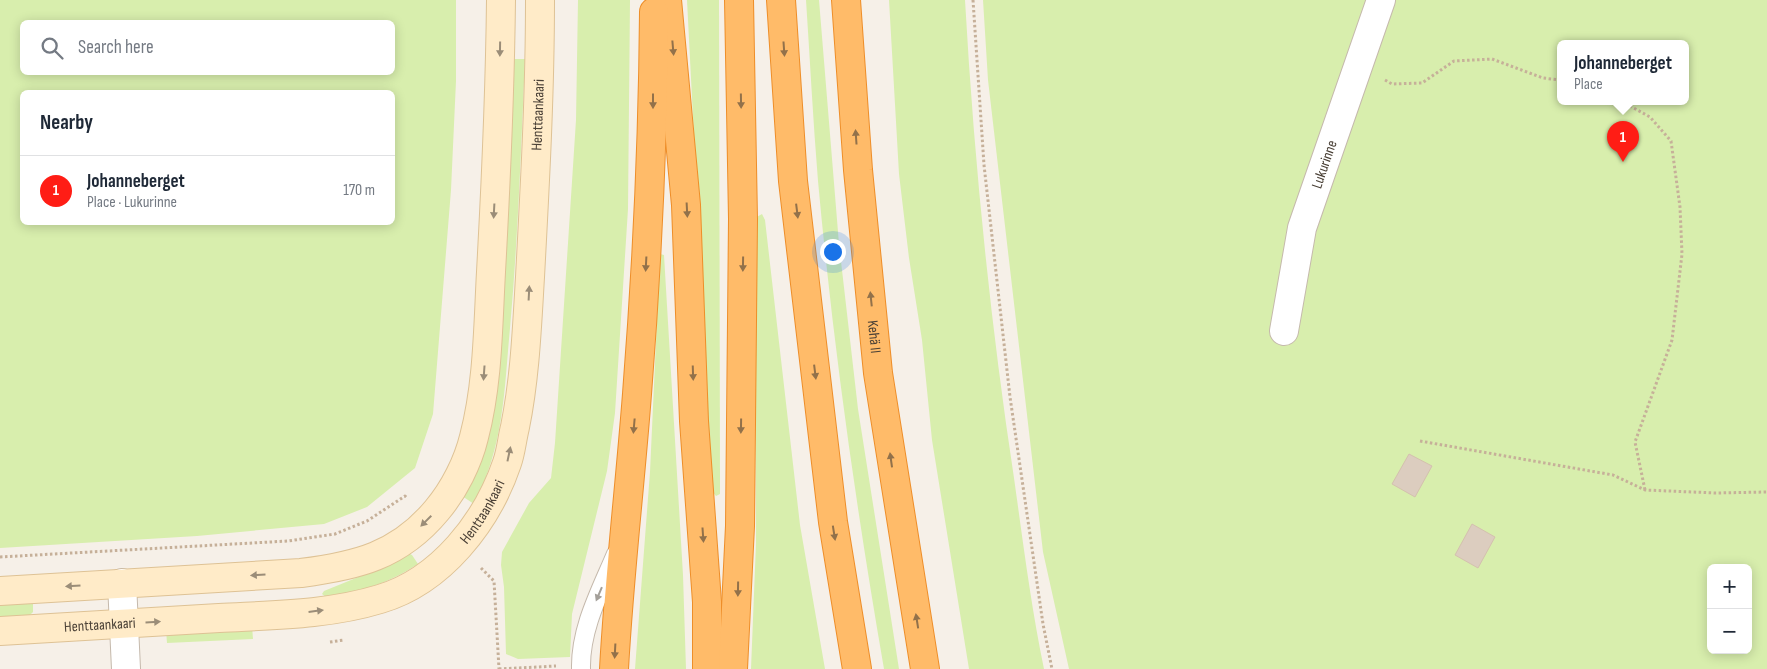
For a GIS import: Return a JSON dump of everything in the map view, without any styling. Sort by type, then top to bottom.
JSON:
[{"type":"highway","points":[[614,669],[646,273],[653,120],[654,0]]},
{"type":"highway","points":[[667,0],[686,205],[694,421],[707,602],[707,669]]},
{"type":"highway","points":[[733,669],[740,526],[743,219],[739,0]]},
{"type":"highway","points":[[781,0],[793,181],[832,522],[857,669]]},
{"type":"highway","name":"Kehä II","points":[[846,0],[858,170],[878,373],[925,669]]},
{"type":"main road","points":[[0,591],[300,573],[342,567],[375,558],[412,536],[437,510],[456,482],[474,438],[483,393],[499,124],[501,0]]},
{"type":"main road","name":"Henttaankaari","points":[[0,631],[288,614],[351,606],[381,599],[409,587],[437,567],[476,524],[490,503],[508,461],[520,400],[527,321],[540,82],[540,0]]},
{"type":"street","name":"Lukurinne","points":[[1284,331],[1302,228],[1381,0]]},
{"type":"street","points":[[122,583],[126,669]]},
{"type":"lane","points":[[581,669],[580,656],[588,619],[625,533]]},
{"type":"path","points":[[973,0],[984,165],[1010,397],[1043,624],[1052,669]]},
{"type":"path","points":[[1358,68],[1392,84],[1422,83],[1454,61],[1492,59],[1543,78],[1557,80]]},
{"type":"path","points":[[1628,105],[1650,117],[1671,141],[1680,207],[1682,254],[1672,340],[1635,442],[1645,490]]},
{"type":"path","points":[[1420,441],[1613,474],[1645,490],[1716,493],[1767,492]]},
{"type":"path","points":[[0,557],[288,541],[334,534],[368,521],[405,496]]},
{"type":"path","points":[[499,669],[559,666]]},
{"type":"green space","points":[[0,0],[456,0],[456,81],[451,190],[433,414],[415,468],[367,507],[324,524],[197,536],[0,548]]},
{"type":"green space","points":[[578,0],[630,0],[628,209],[615,413],[607,471],[572,614],[570,657],[518,659],[506,654],[504,587],[501,565],[502,552],[529,503],[551,478],[555,443],[576,120]]},
{"type":"green space","points":[[687,0],[719,0],[720,494],[716,496],[712,491]]},
{"type":"green space","points":[[806,0],[819,0],[839,244],[858,409],[899,669],[884,669],[846,426],[818,181]]},
{"type":"green space","points":[[889,0],[965,0],[978,180],[990,300],[1024,550],[1044,669],[969,669],[932,440],[922,340],[909,258],[899,174]]},
{"type":"green space","points":[[983,0],[1767,0],[1767,669],[1069,669],[1043,552],[988,80]]},
{"type":"green space","points":[[511,59],[525,59],[510,328],[504,397],[497,440],[484,482],[474,504],[462,496]]},
{"type":"green space","points":[[762,214],[765,220],[800,525],[825,669],[751,669],[756,543],[755,218]]},
{"type":"green space","points":[[660,254],[664,255],[683,575],[686,669],[635,669],[650,472]]},
{"type":"green space","points":[[408,553],[412,555],[418,564],[396,577],[374,586],[351,592],[326,597],[322,594],[324,591],[383,567]]},
{"type":"green space","points":[[0,601],[33,601],[33,612],[29,616],[0,617]]},
{"type":"green space","points":[[252,626],[253,639],[167,643],[166,630]]},
{"type":"building","points":[[1409,454],[1432,466],[1415,497],[1392,484]]},
{"type":"building","points":[[1472,524],[1495,537],[1478,568],[1455,555]]},
{"type":"place","name":"Johanneberget","points":[[1623,162]]}]
